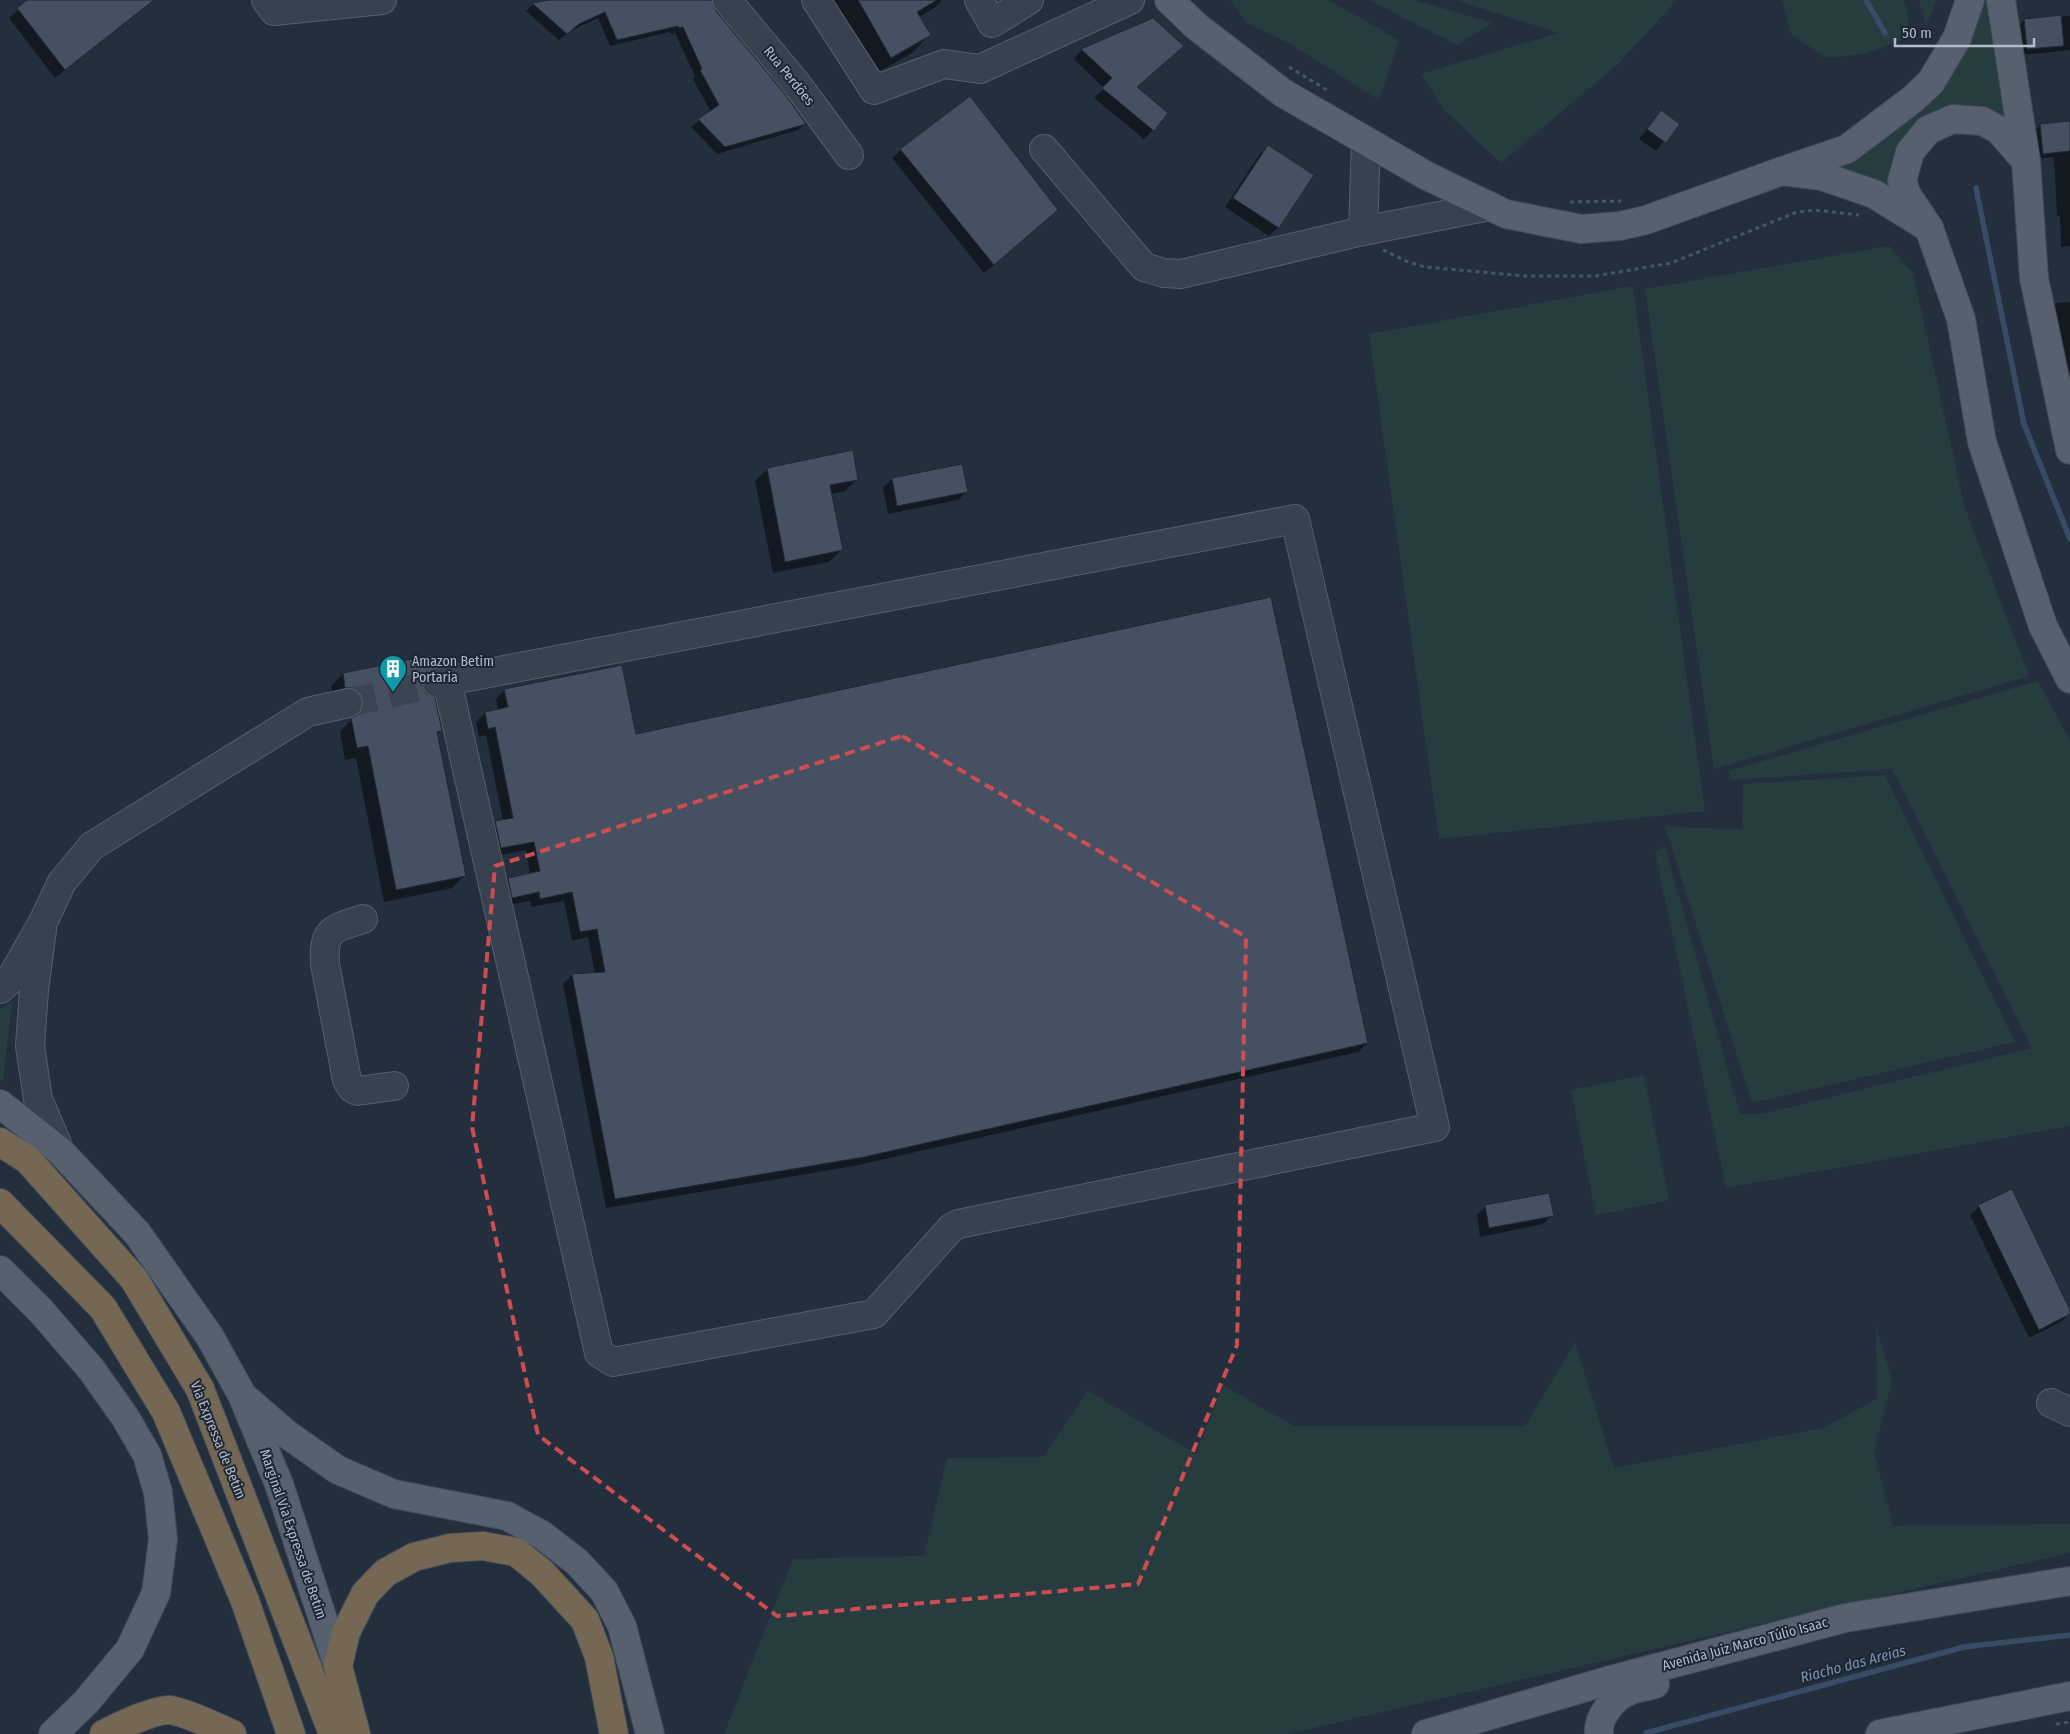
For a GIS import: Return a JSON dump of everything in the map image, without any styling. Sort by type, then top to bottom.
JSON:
[{"type":"highway","name":"Via Expressa de Betim","points":[[0,1142],[28,1160],[134,1279],[200,1389],[332,1734]]},
{"type":"highway","points":[[0,1203],[103,1308],[166,1412],[245,1601],[291,1734]]},
{"type":"highway","points":[[356,1734],[338,1666],[346,1632],[365,1594],[385,1573],[414,1557],[450,1548],[483,1546],[516,1552],[542,1573],[585,1620],[599,1657],[614,1734]]},
{"type":"highway","points":[[104,1734],[126,1722],[169,1710],[214,1725],[232,1734]]},
{"type":"main road","points":[[1169,0],[1196,26],[1283,93],[1427,176],[1506,214],[1580,229],[1620,226],[1646,220],[1847,149],[1913,100],[1932,82],[1957,38],[1970,0]]},
{"type":"main road","points":[[2001,0],[2026,161],[2034,278],[2070,450]]},
{"type":"main road","points":[[2026,161],[1999,130],[1982,122],[1954,119],[1928,130],[1910,152],[1902,181],[1907,195],[1928,228],[1961,319],[1982,442],[2043,626],[2070,679]]},
{"type":"main road","points":[[1782,171],[1822,176],[1874,194],[1928,228]]},
{"type":"main road","name":"Marginal Via Expressa de Betim","points":[[0,1104],[60,1150],[137,1233],[210,1337],[242,1395],[278,1484],[338,1666]]},
{"type":"main road","points":[[0,1270],[41,1311],[96,1377],[125,1417],[146,1455],[158,1492],[163,1539],[156,1593],[130,1649],[86,1702],[53,1734]]},
{"type":"main road","points":[[242,1395],[288,1435],[338,1470],[394,1494],[507,1516],[542,1536],[577,1562],[604,1591],[622,1626],[650,1734]]},
{"type":"main road","name":"Avenida Juiz Marco Túlio Isaac","points":[[1426,1734],[1614,1679],[1844,1618],[2070,1581]]},
{"type":"main road","points":[[1599,1734],[1599,1729],[1608,1707],[1627,1692],[1745,1660],[1844,1618]]},
{"type":"main road","points":[[1880,1734],[2070,1696]]},
{"type":"main road","points":[[1465,1734],[1479,1730],[1502,1731],[1506,1734]]},
{"type":"street","points":[[266,0],[274,11],[314,4],[382,0]]},
{"type":"street","name":"Rua Perdões","points":[[727,0],[796,83],[849,155]]},
{"type":"street","points":[[816,0],[874,90],[944,64],[980,69],[1118,2]]},
{"type":"street","points":[[979,0],[992,23],[1029,0]]},
{"type":"street","points":[[1362,231],[1366,141]]},
{"type":"street","points":[[1044,149],[1144,267],[1164,273],[1181,274],[1362,231],[1490,206]]},
{"type":"street","points":[[1295,519],[1435,1127],[958,1224],[951,1228],[874,1314],[613,1362],[599,1353],[442,682],[1295,519]]},
{"type":"street","points":[[0,989],[10,980],[43,922],[62,882],[92,846],[308,712],[348,703]]},
{"type":"street","points":[[363,919],[338,927],[327,937],[324,946],[325,964],[347,1080],[352,1088],[357,1091],[394,1086]]},
{"type":"street","points":[[43,922],[34,990],[30,1046],[38,1099],[60,1150]]},
{"type":"path","points":[[1288,66],[1328,91]]},
{"type":"path","points":[[1562,202],[1631,201]]},
{"type":"path","points":[[1362,231],[1385,251],[1406,262],[1425,267],[1526,276],[1595,276],[1671,263],[1797,212],[1814,210],[1867,215]]},
{"type":"highlighted area","points":[[902,736],[1246,937],[1237,1345],[1138,1584],[777,1616],[538,1435],[472,1127],[495,866]]},
{"type":"green space","points":[[1230,0],[1329,0],[1399,40],[1379,100],[1292,45],[1247,23]]},
{"type":"green space","points":[[1369,0],[1415,0],[1492,23],[1457,45]]},
{"type":"green space","points":[[1455,0],[1677,0],[1618,64],[1501,163],[1444,110],[1421,74],[1558,33]]},
{"type":"green space","points":[[1782,0],[1904,0],[1908,13],[1907,38],[1865,54],[1826,58],[1791,34]]},
{"type":"green space","points":[[1919,0],[1937,0],[1926,25]]},
{"type":"green space","points":[[1981,0],[1990,0],[2011,124],[1957,109],[1896,188],[1817,167],[1870,145]]},
{"type":"green space","points":[[1889,246],[1913,273],[1965,508],[2029,676],[1714,769],[1645,289]]},
{"type":"green space","points":[[1633,286],[1705,811],[1439,839],[1369,334]]},
{"type":"green space","points":[[2038,681],[2070,741],[2070,1126],[1726,1188],[1655,852],[1665,846],[1740,1114],[1762,1114],[2032,1048],[1892,769],[1732,780],[1728,771]]},
{"type":"green space","points":[[1885,775],[2015,1042],[1752,1103],[1665,826],[1742,830],[1743,784]]},
{"type":"green space","points":[[12,1001],[3,1082],[0,1080],[0,1010]]},
{"type":"green space","points":[[1644,1075],[1669,1200],[1596,1215],[1571,1090]]},
{"type":"green space","points":[[1876,1326],[1892,1380],[1874,1451],[1893,1526],[2070,1524],[2070,1553],[1287,1734],[724,1734],[793,1559],[924,1556],[947,1458],[1043,1457],[1088,1391],[1196,1454],[1223,1385],[1294,1426],[1525,1426],[1575,1342],[1614,1468],[1823,1428],[1877,1399]]},
{"type":"building","points":[[27,0],[154,0],[65,70],[17,8]]},
{"type":"building","points":[[550,0],[712,0],[715,10],[784,93],[806,124],[725,147],[698,119],[719,105],[700,70],[702,69],[683,27],[679,28],[678,26],[617,40],[605,12],[579,24],[567,34],[532,3]]},
{"type":"building","points":[[858,0],[937,0],[917,12],[931,35],[891,58]]},
{"type":"building","points":[[2061,15],[2064,46],[2027,49],[2024,19]]},
{"type":"building","points":[[1153,18],[1184,46],[1137,87],[1168,113],[1154,131],[1102,88],[1112,78],[1081,49]]},
{"type":"building","points":[[970,96],[1058,210],[994,265],[900,149]]},
{"type":"building","points":[[1661,110],[1680,124],[1666,143],[1647,129]]},
{"type":"building","points":[[2070,121],[2070,151],[2043,154],[2040,124]]},
{"type":"building","points":[[1268,145],[1314,175],[1279,228],[1233,198]]},
{"type":"building","points":[[853,450],[858,480],[830,485],[843,550],[785,562],[767,468]]},
{"type":"building","points":[[962,464],[968,492],[897,506],[892,478]]},
{"type":"building","points":[[1271,597],[1368,1043],[864,1157],[615,1199],[572,974],[605,972],[597,929],[580,932],[572,892],[540,899],[539,892],[512,898],[508,878],[540,871],[534,842],[501,848],[495,821],[513,818],[495,727],[488,729],[485,712],[508,707],[504,689],[622,665],[636,734]]},
{"type":"building","points":[[432,655],[434,668],[426,672],[422,678],[422,686],[426,694],[435,698],[442,731],[437,732],[466,876],[396,890],[368,746],[357,748],[351,718],[358,715],[363,708],[363,699],[359,692],[353,688],[345,688],[343,673]]},
{"type":"building","points":[[2012,1189],[2070,1310],[2070,1314],[2039,1330],[1978,1205]]},
{"type":"building","points":[[1549,1193],[1554,1216],[1489,1228],[1485,1205]]},
{"type":"waterway","points":[[1866,0],[1885,33]]},
{"type":"waterway","points":[[1976,188],[2024,424],[2070,539]]},
{"type":"waterway","name":"Riacho das Areias","points":[[1646,1733],[1964,1647],[2070,1635]]},
{"type":"tunnel","points":[[348,703],[437,683]]},
{"type":"place","name":"Amazon Betim Portaria","points":[[393,693]]}]
